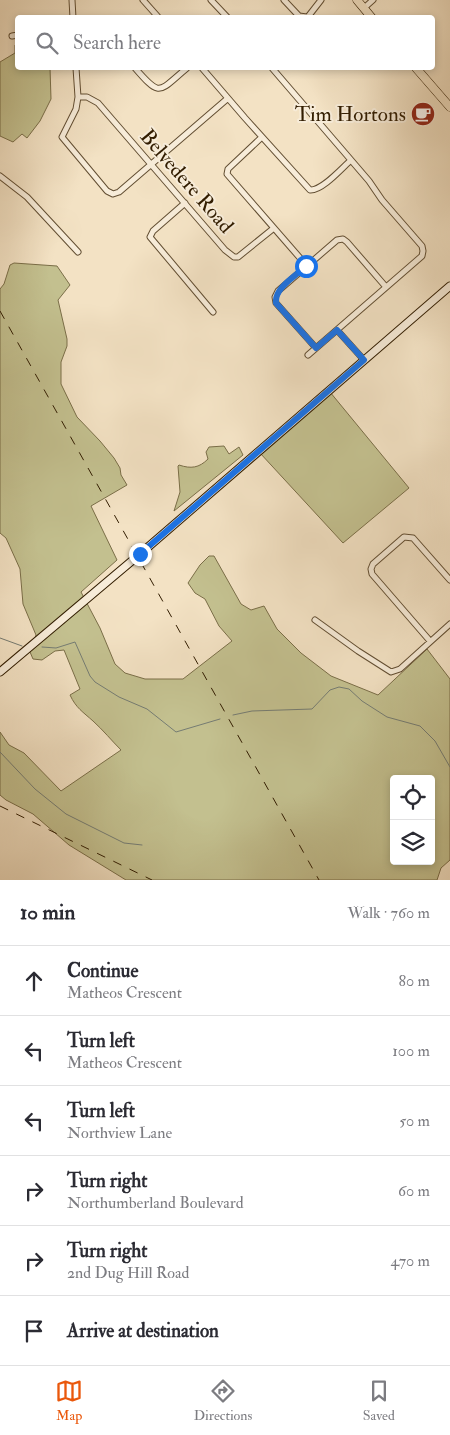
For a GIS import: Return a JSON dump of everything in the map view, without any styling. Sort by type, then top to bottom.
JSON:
[{"type":"main road","points":[[357,0],[370,15]]},
{"type":"main road","points":[[418,70],[450,107]]},
{"type":"street","points":[[72,0],[73,15]]},
{"type":"street","points":[[143,0],[156,15]]},
{"type":"street","points":[[211,0],[225,15]]},
{"type":"street","points":[[284,0],[298,15]]},
{"type":"street","points":[[309,15],[321,0]]},
{"type":"street","points":[[364,8],[373,0]]},
{"type":"street","points":[[76,70],[78,97],[76,109],[62,137],[107,191],[113,194],[151,165],[228,99]]},
{"type":"street","points":[[137,70],[150,85],[155,89],[160,89],[185,70]]},
{"type":"street","points":[[204,70],[310,190],[322,187],[351,160]]},
{"type":"street","points":[[274,70],[369,181],[382,200],[422,246],[423,251],[422,256],[308,355]]},
{"type":"street","name":"Belvedere Road","points":[[78,97],[87,97],[98,103],[225,250],[234,257],[238,257],[274,228]]},
{"type":"street","points":[[262,137],[227,172],[306,266]]},
{"type":"street","points":[[0,176],[27,197],[78,252]]},
{"type":"street","points":[[184,203],[153,231],[150,237],[213,312]]},
{"type":"street","points":[[316,348],[276,303],[275,297],[278,291],[306,266],[337,240],[343,240],[347,242],[386,287]]},
{"type":"street","points":[[0,672],[140,554],[450,286]]},
{"type":"street","points":[[337,330],[364,360]]},
{"type":"street","points":[[430,641],[372,574],[371,569],[373,564],[404,537],[409,536],[413,538],[450,580]]},
{"type":"street","points":[[315,620],[388,671],[395,672],[450,624]]},
{"type":"shaded area","points":[[15,53],[15,70],[50,70],[51,99],[40,121],[27,138],[22,134],[13,142],[0,136],[0,62]]},
{"type":"shaded area","points":[[14,263],[57,266],[70,285],[58,300],[67,339],[67,346],[61,362],[61,384],[77,417],[114,458],[127,485],[91,506],[117,560],[81,592],[100,628],[115,664],[125,673],[145,679],[183,679],[232,641],[219,626],[205,599],[195,593],[188,583],[200,565],[209,556],[214,556],[241,604],[251,610],[264,606],[277,629],[301,653],[331,676],[378,695],[427,649],[450,679],[450,860],[441,868],[437,880],[126,880],[69,845],[33,814],[0,795],[0,732],[9,745],[24,753],[61,791],[121,750],[97,724],[80,710],[72,699],[70,695],[80,689],[64,650],[55,651],[42,660],[33,659],[30,652],[36,635],[23,604],[20,569],[6,538],[0,533],[0,289],[4,284],[10,265]]},
{"type":"shaded area","points":[[330,392],[409,488],[343,543],[260,453]]},
{"type":"shaded area","points":[[224,446],[229,454],[239,447],[243,455],[174,511],[180,492],[178,466],[198,466],[208,459],[206,452],[209,447]]},
{"type":"waterway","points":[[0,638],[22,646]]},
{"type":"waterway","points":[[42,647],[56,648],[75,642],[90,676],[95,682],[119,697],[147,709],[176,732],[220,719]]},
{"type":"waterway","points":[[233,715],[252,711],[312,709],[330,690],[339,687],[349,689],[362,701],[387,717],[420,726],[435,741],[450,767]]},
{"type":"waterway","points":[[0,752],[35,789],[66,814],[124,843],[142,845]]},
{"type":"railway","points":[[0,311],[319,880]]},
{"type":"railway","points":[[0,806],[152,880]]},
{"type":"place","name":"Tim Hortons","points":[[423,114]]},
{"type":"route","points":[[140,554],[364,360],[337,330],[316,348],[276,303],[275,297],[278,291],[306,266]]}]
